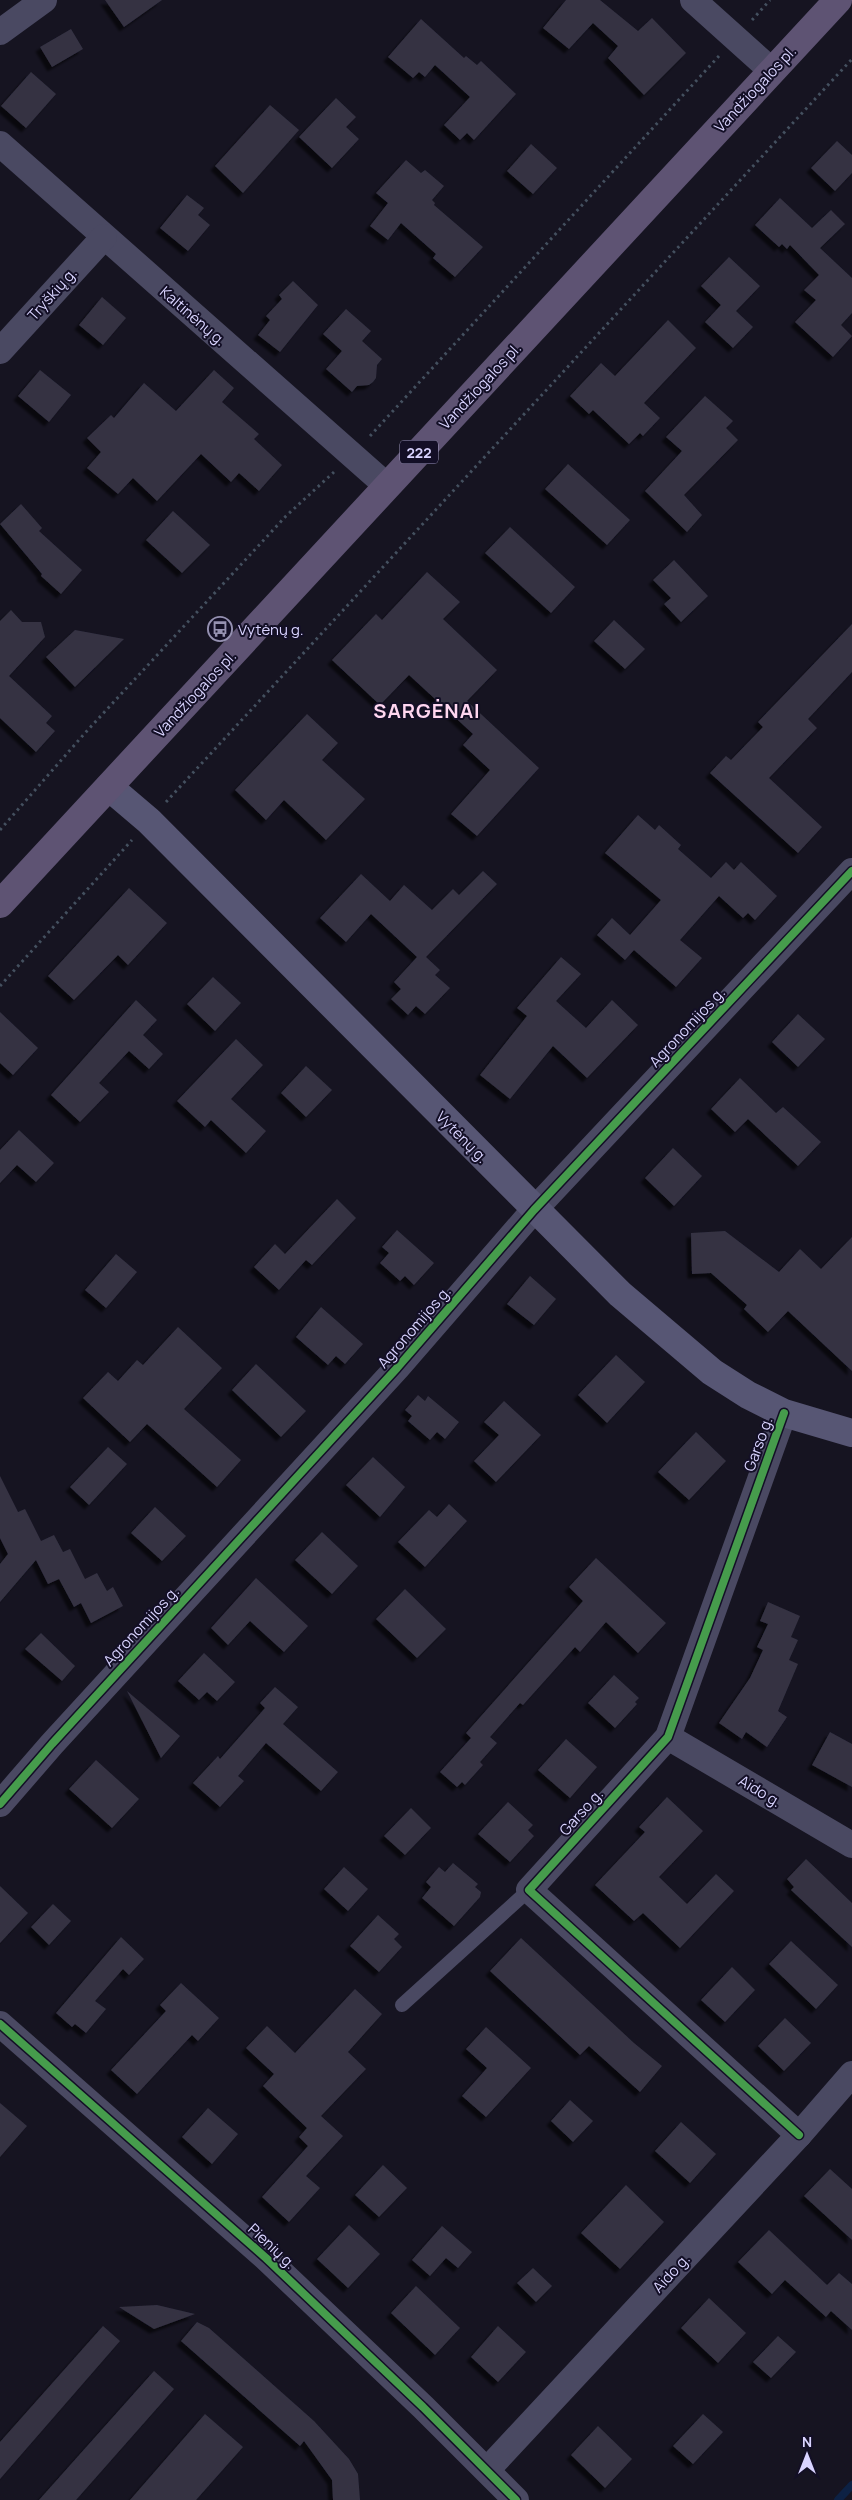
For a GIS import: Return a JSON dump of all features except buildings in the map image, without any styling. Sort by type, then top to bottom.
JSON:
[{"type":"main road","name":"Vandžiogalos pl.","points":[[0,904],[838,0]]},
{"type":"main road","name":"Vytėnų g.","points":[[109,787],[149,821],[534,1210],[620,1294],[712,1372],[748,1395],[784,1413],[852,1433]]},
{"type":"street","points":[[0,32],[44,0]]},
{"type":"street","points":[[692,0],[772,71]]},
{"type":"street","name":"Kaltinėnų g.","points":[[0,144],[387,486]]},
{"type":"street","name":"Tryškių g.","points":[[0,351],[104,237]]},
{"type":"street","name":"Agronomijos g.","points":[[0,1804],[52,1744],[397,1368],[534,1210],[852,871]]},
{"type":"street","name":"Garso g.","points":[[529,1890],[668,1737],[784,1413]]},
{"type":"street","name":"Aido g.","points":[[668,1737],[852,1846]]},
{"type":"street","points":[[529,1890],[799,2135]]},
{"type":"street","name":"Pienių g.","points":[[0,2024],[266,2258],[516,2500]]},
{"type":"street","name":"Aido g.","points":[[487,2470],[799,2135],[852,2074]]},
{"type":"lane","points":[[402,2005],[529,1890]]},
{"type":"path","points":[[0,830],[85,733],[286,516],[352,455],[770,0]]},
{"type":"path","points":[[0,986],[149,821],[852,59]]},
{"type":"waterway","points":[[838,2500],[852,2485]]},
{"type":"cycle path","points":[[0,1804],[52,1744],[397,1368],[534,1210],[852,871]]},
{"type":"cycle path","points":[[784,1413],[668,1737],[529,1890],[799,2135]]},
{"type":"cycle path","points":[[0,2024],[266,2258],[423,2407],[516,2500]]},
{"type":"place","name":"Vytėnų g.","points":[[220,629]]},
{"type":"district","name":"SARGĖNAI","points":[[427,710]]}]
